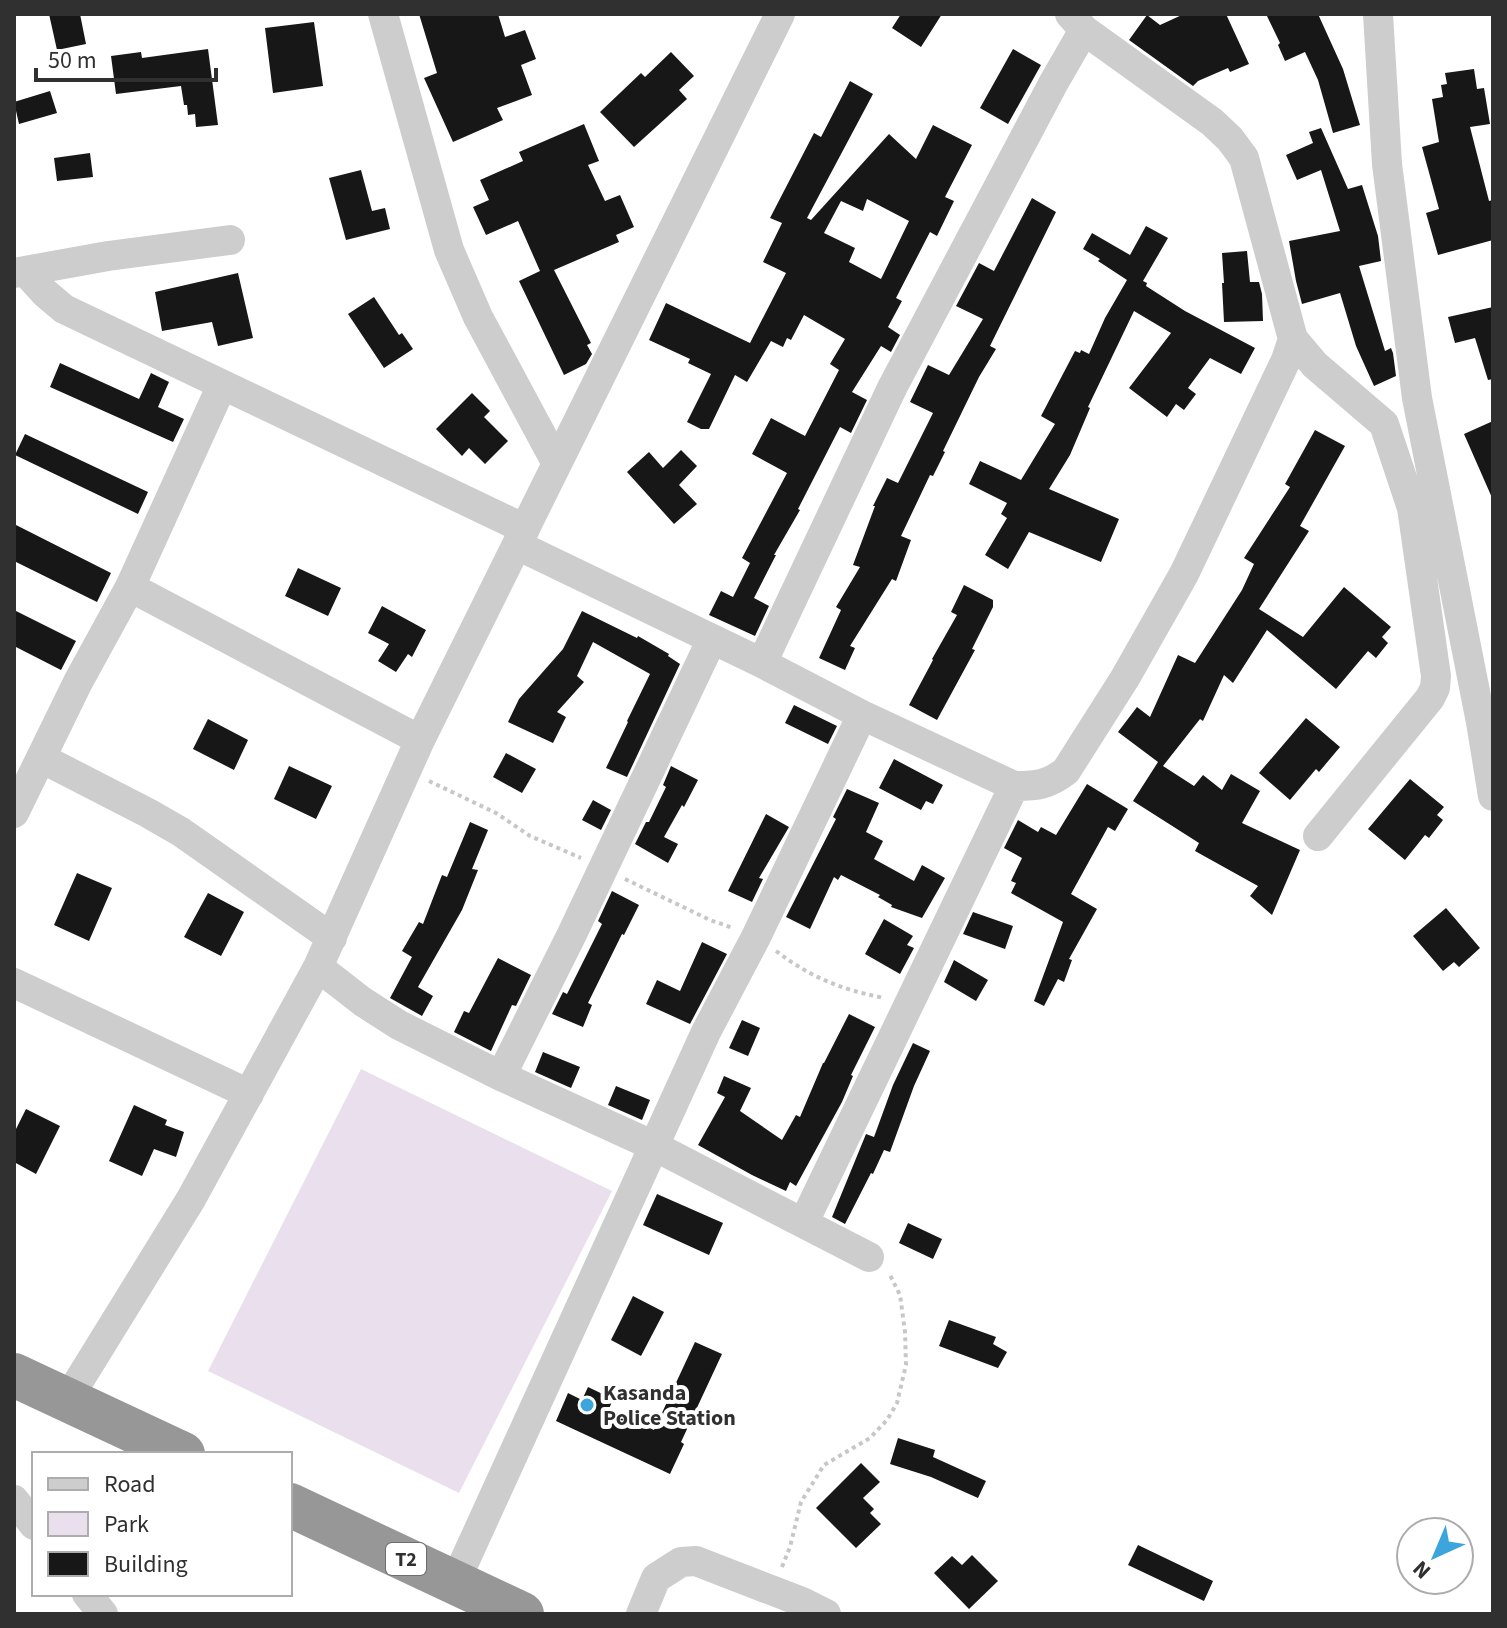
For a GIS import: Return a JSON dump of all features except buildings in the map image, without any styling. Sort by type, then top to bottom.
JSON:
[{"type":"highway","points":[[14,1375],[179,1452]]},
{"type":"highway","name":"T2","points":[[292,1506],[522,1614]]},
{"type":"street","points":[[383,14],[449,250],[478,317],[556,462]]},
{"type":"street","points":[[67,1400],[191,1199],[318,967],[420,740],[780,14]]},
{"type":"street","points":[[1378,14],[1387,164],[1417,398],[1493,796]]},
{"type":"street","points":[[762,663],[892,388],[1054,82],[1077,22],[1212,122],[1244,158],[1293,339],[1315,365],[1384,424],[1412,508],[1436,676],[1435,688],[1318,836]]},
{"type":"street","points":[[20,272],[108,256],[230,240]]},
{"type":"street","points":[[20,272],[64,309],[222,385],[521,537],[862,715],[1014,786],[1034,786],[1053,781],[1066,771],[1125,678],[1191,560],[1286,360],[1293,339]]},
{"type":"street","points":[[14,813],[78,682],[130,587],[222,385]]},
{"type":"street","points":[[130,587],[420,740]]},
{"type":"street","points":[[501,1076],[712,639]]},
{"type":"street","points":[[455,1582],[706,1032],[756,937],[862,715]]},
{"type":"street","points":[[41,758],[181,832],[332,938]]},
{"type":"street","points":[[804,1222],[1014,786]]},
{"type":"street","points":[[318,967],[399,1025],[654,1146],[869,1257]]},
{"type":"street","points":[[14,983],[249,1094]]},
{"type":"street","points":[[14,1500],[32,1522]]},
{"type":"street","points":[[641,1614],[656,1578],[681,1562],[696,1561],[826,1614]]},
{"type":"street","points":[[89,1596],[103,1614]]},
{"type":"path","points":[[406,771],[468,798],[530,836],[710,920],[756,937],[823,981],[852,991],[910,1003]]},
{"type":"path","points":[[767,1589],[784,1563],[801,1502],[817,1475],[824,1465],[870,1438],[887,1420],[897,1403],[906,1365],[900,1295],[892,1276],[869,1257]]},
{"type":"green space","points":[[361,1069],[612,1191],[459,1493],[208,1371]]},
{"type":"place","name":"Kasanda Police Station","points":[[587,1405]]}]
